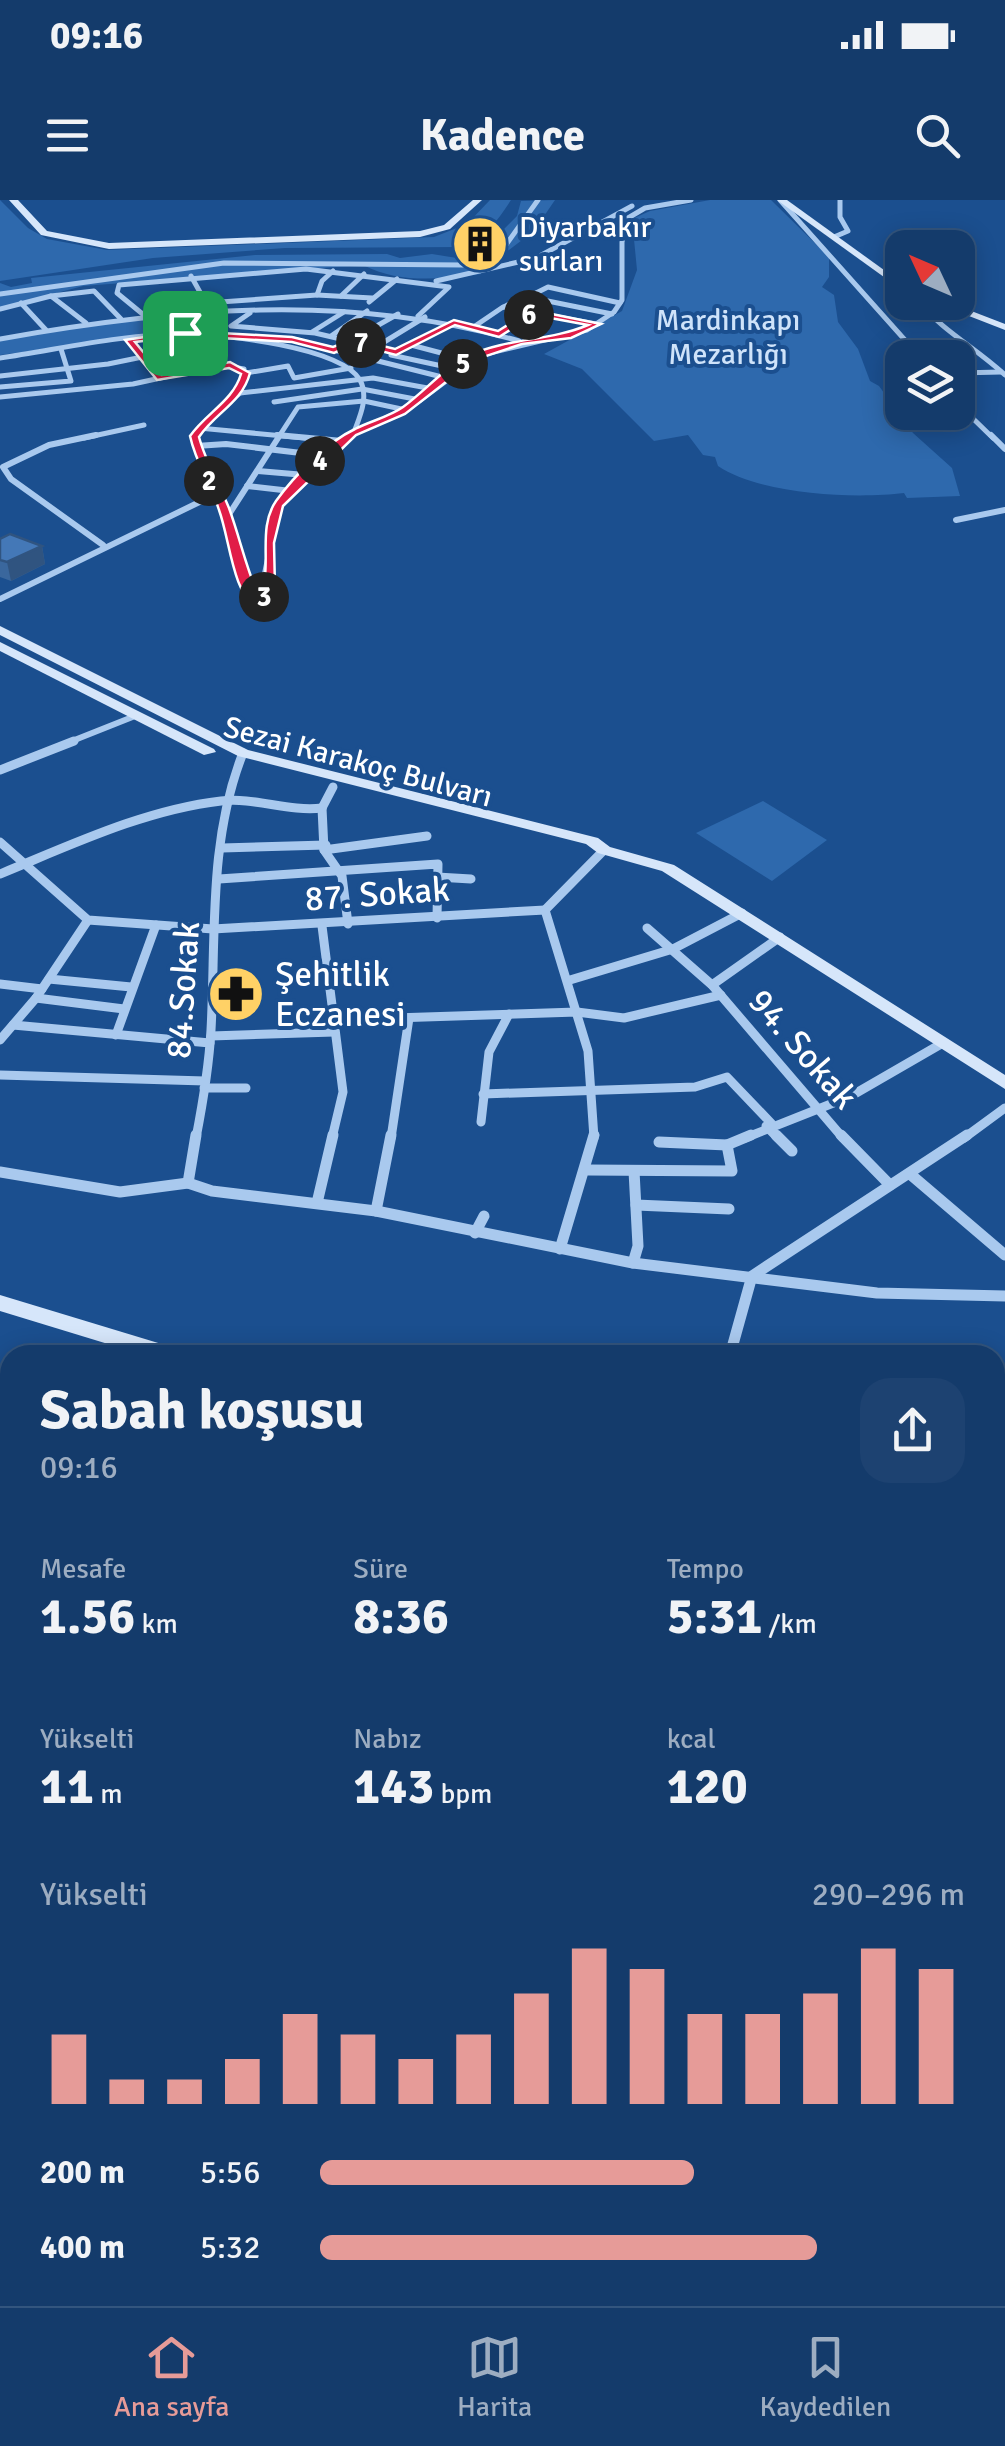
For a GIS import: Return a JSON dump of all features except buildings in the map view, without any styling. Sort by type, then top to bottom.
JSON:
[{"type":"street","points":[[13,200],[44,233],[109,246],[420,234],[446,227],[478,200]]},
{"type":"street","points":[[0,294],[224,263],[463,265],[483,259],[518,238],[538,200]]},
{"type":"street","points":[[246,373],[240,393],[199,428],[196,446],[258,608],[270,587],[268,543],[278,505],[305,475],[353,433],[406,410],[468,360],[520,342],[546,342],[597,324],[617,309],[629,280],[621,227],[626,216],[646,207],[692,200]]},
{"type":"street","points":[[780,200],[885,274]]},
{"type":"street","points":[[780,200],[905,340]]},
{"type":"street","points":[[834,237],[848,231],[840,216],[840,200]]},
{"type":"street","points":[[420,283],[497,272],[591,232],[635,202],[646,207]]},
{"type":"street","points":[[146,317],[116,293],[119,285],[191,276],[333,270],[449,288],[418,316]]},
{"type":"street","points":[[317,295],[322,281],[333,270]]},
{"type":"street","points":[[341,296],[364,274]]},
{"type":"street","points":[[191,276],[206,302],[317,295],[372,298]]},
{"type":"street","points":[[331,336],[366,311],[372,298],[397,279]]},
{"type":"street","points":[[0,309],[94,291],[120,318]]},
{"type":"street","points":[[474,326],[503,307],[538,292],[617,309]]},
{"type":"street","points":[[52,296],[86,323]]},
{"type":"street","points":[[528,297],[617,309]]},
{"type":"street","points":[[21,303],[46,330]]},
{"type":"street","points":[[503,307],[597,324]]},
{"type":"street","points":[[261,329],[283,311]]},
{"type":"street","points":[[311,333],[347,311]]},
{"type":"street","points":[[0,340],[120,318],[366,311],[474,326],[520,342]]},
{"type":"street","points":[[250,312],[231,326],[331,336],[396,352]]},
{"type":"street","points":[[334,350],[399,313]]},
{"type":"street","points":[[499,334],[532,313]]},
{"type":"street","points":[[185,333],[188,314]]},
{"type":"street","points":[[975,316],[1005,328]]},
{"type":"street","points":[[358,358],[426,317]]},
{"type":"street","points":[[933,320],[941,330],[974,346],[1003,374]]},
{"type":"street","points":[[454,322],[390,356],[456,369]]},
{"type":"street","points":[[185,333],[310,351],[351,368],[360,378],[364,401],[353,433]]},
{"type":"street","points":[[18,395],[14,375],[3,357],[185,333],[292,339],[446,378]]},
{"type":"street","points":[[129,340],[160,378]]},
{"type":"street","points":[[0,376],[102,365],[195,344],[243,342]]},
{"type":"street","points":[[195,344],[201,352]]},
{"type":"street","points":[[92,345],[102,365]]},
{"type":"street","points":[[410,345],[468,360]]},
{"type":"street","points":[[0,387],[71,380],[61,350]]},
{"type":"street","points":[[44,352],[48,372]]},
{"type":"street","points":[[118,361],[133,384]]},
{"type":"street","points":[[0,397],[133,384],[230,365],[246,373],[288,366],[294,378],[351,368]]},
{"type":"street","points":[[975,373],[1003,374]]},
{"type":"street","points":[[240,393],[360,378],[433,389]]},
{"type":"street","points":[[274,402],[362,388],[420,400]]},
{"type":"street","points":[[226,520],[298,407],[364,401],[406,410]]},
{"type":"street","points":[[975,420],[1005,449]]},
{"type":"street","points":[[104,545],[10,479],[4,467],[9,460],[49,445],[144,425]]},
{"type":"street","points":[[199,428],[343,442]]},
{"type":"street","points":[[196,446],[326,456]]},
{"type":"street","points":[[258,471],[305,475]]},
{"type":"street","points":[[247,486],[291,491]]},
{"type":"street","points":[[0,600],[104,545],[216,494]]},
{"type":"street","points":[[956,520],[1005,510]]},
{"type":"street","points":[[0,630],[241,758],[592,842],[604,850],[668,868],[1005,1082]]},
{"type":"street","name":"Sezai Karakoç Bulvarı","points":[[0,646],[134,716],[241,758],[333,787],[604,850]]},
{"type":"street","points":[[0,770],[134,716]]},
{"type":"street","name":"84.Sokak","points":[[188,1183],[210,1039],[213,929],[225,800],[241,758]]},
{"type":"street","points":[[333,787],[322,808],[325,848],[334,871],[342,876],[348,924]]},
{"type":"street","points":[[0,874],[139,818],[225,800],[294,811],[322,808]]},
{"type":"street","points":[[222,848],[325,848],[428,836]]},
{"type":"street","points":[[0,842],[88,920],[39,994],[5,1032]]},
{"type":"street","points":[[560,1249],[588,1170],[595,1134],[592,1092],[570,980],[544,910],[604,850]]},
{"type":"street","points":[[219,879],[438,864],[437,918]]},
{"type":"street","points":[[438,877],[472,879]]},
{"type":"street","name":"87. Sokak","points":[[88,920],[213,929],[322,926],[544,910]]},
{"type":"street","points":[[570,980],[673,950],[742,913]]},
{"type":"street","points":[[116,1035],[156,925]]},
{"type":"street","points":[[317,1203],[343,1092],[343,1062],[332,1020],[322,926]]},
{"type":"street","name":"94. Sokak","points":[[646,928],[712,985],[816,1110],[890,1185]]},
{"type":"street","points":[[712,985],[780,937]]},
{"type":"street","points":[[48,979],[131,987]]},
{"type":"street","points":[[0,984],[124,1009]]},
{"type":"street","points":[[332,1020],[577,1012],[624,1018],[721,995]]},
{"type":"street","points":[[482,1122],[484,1056],[495,1031],[509,1014]]},
{"type":"street","points":[[376,1212],[406,1067],[409,1018]]},
{"type":"street","points":[[5,1032],[210,1039],[334,1032]]},
{"type":"street","points":[[658,1142],[727,1145],[887,1079],[941,1044]]},
{"type":"street","points":[[0,1075],[246,1088]]},
{"type":"street","points":[[483,1094],[695,1087],[727,1077],[792,1150]]},
{"type":"street","points":[[733,1345],[752,1276],[1005,1108]]},
{"type":"street","points":[[588,1170],[732,1171],[727,1145]]},
{"type":"street","points":[[0,1172],[120,1192],[188,1183],[212,1191],[376,1212],[632,1263],[877,1293],[1005,1296]]},
{"type":"street","points":[[632,1263],[638,1246],[634,1172]]},
{"type":"street","points":[[910,1174],[1004,1252]]},
{"type":"street","points":[[636,1205],[729,1209]]},
{"type":"street","points":[[475,1233],[484,1216]]},
{"type":"street","points":[[0,1303],[139,1345]]},
{"type":"green space","points":[[0,200],[28,228],[47,239],[107,250],[434,237],[467,224],[490,200],[511,200],[484,234],[462,247],[285,248],[153,258],[0,281]]},
{"type":"green space","points":[[555,200],[540,222],[543,224],[497,259],[481,265],[481,274],[406,278],[363,265],[83,286],[0,308],[0,283],[11,287],[32,283],[31,278],[255,255],[387,254],[400,258],[432,254],[463,259],[490,241],[504,238],[497,236],[517,216],[521,201]]},
{"type":"green space","name":"Mardinkapı Mezarlığı","points":[[710,200],[771,200],[829,257],[829,277],[822,287],[834,295],[838,322],[858,349],[870,381],[885,394],[885,430],[911,430],[952,468],[960,496],[907,498],[904,493],[809,493],[736,476],[718,466],[715,457],[703,455],[688,435],[654,441],[582,369],[544,354],[622,311],[637,270],[632,219],[650,211]]},
{"type":"green space","points":[[167,318],[180,321],[177,331],[0,355],[0,341],[82,325]]},
{"type":"green space","points":[[763,801],[827,840],[772,881],[696,833]]},
{"type":"place","name":"Diyarbakır surları","points":[[480,244]]},
{"type":"place","name":"Şehitlik Eczanesi","points":[[236,994]]},
{"type":"route","points":[[532,313],[597,324],[546,342],[520,342],[471,358],[423,398],[402,412],[353,433],[310,469],[278,505],[268,543],[270,587],[258,608],[236,558],[224,508],[202,468],[194,436],[240,393],[246,373],[230,365],[160,378],[129,340],[185,333],[292,339],[334,350],[354,341],[396,352],[454,322],[499,334],[532,313]]}]
